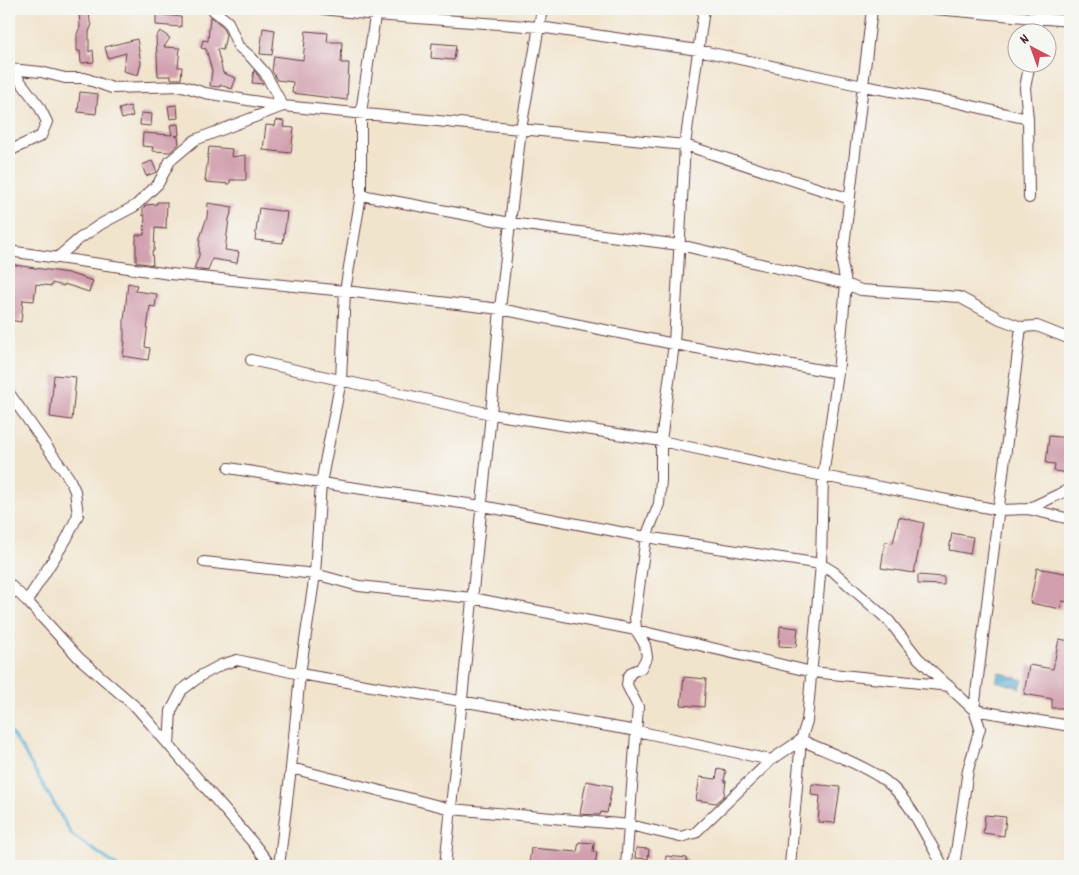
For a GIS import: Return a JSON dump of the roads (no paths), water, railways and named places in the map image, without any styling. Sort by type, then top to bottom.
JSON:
[{"type":"street","points":[[214,9],[228,22],[238,46],[265,73],[283,106]]},
{"type":"street","points":[[323,9],[539,26],[698,50],[863,86],[955,102],[1028,119]]},
{"type":"street","points":[[445,866],[500,309],[521,129],[542,9]]},
{"type":"street","points":[[626,866],[638,707],[627,685],[628,678],[632,672],[641,668],[647,657],[646,645],[636,630],[635,616],[646,537],[659,504],[662,480],[662,441],[674,344],[685,145],[704,9]]},
{"type":"street","points":[[790,866],[801,740],[807,721],[812,672],[821,564],[823,476],[838,372],[846,284],[842,263],[872,9]]},
{"type":"street","points":[[936,9],[1039,14],[1070,21]]},
{"type":"street","points":[[278,866],[291,768],[300,674],[315,574],[321,483],[341,380],[345,291],[360,195],[361,113],[375,12]]},
{"type":"street","points":[[10,69],[41,72],[65,78],[84,78],[112,88],[183,86],[205,93],[283,106],[685,145],[850,199]]},
{"type":"street","points":[[9,151],[41,136],[47,122],[39,106],[10,69]]},
{"type":"street","points":[[1028,72],[1025,88],[1028,119],[1029,198]]},
{"type":"street","points":[[58,257],[101,224],[135,206],[158,184],[170,161],[195,140],[283,106]]},
{"type":"street","points":[[360,195],[510,223],[680,245],[846,284],[861,290],[959,297],[1000,319],[1021,327],[1037,326],[1070,339]]},
{"type":"street","points":[[9,251],[170,274],[345,291],[500,309],[674,344],[838,372]]},
{"type":"street","points":[[954,866],[968,770],[980,728],[974,710],[1021,327]]},
{"type":"street","points":[[251,360],[491,414],[662,441],[823,476],[999,510],[1028,509],[1070,519]]},
{"type":"street","points":[[9,393],[69,478],[75,492],[78,515],[68,538],[27,601]]},
{"type":"street","points":[[229,468],[482,506],[646,537],[821,564],[834,572],[889,621],[918,658],[974,710],[1070,726]]},
{"type":"street","points":[[1028,509],[1070,489]]},
{"type":"street","points":[[204,562],[315,574],[359,586],[472,598],[636,630],[812,672],[950,686]]},
{"type":"street","points":[[9,584],[80,658],[137,708],[271,866]]},
{"type":"street","points":[[169,745],[171,711],[182,690],[202,675],[221,665],[237,660],[300,674],[637,731],[771,760]]},
{"type":"street","points":[[291,768],[451,809],[630,825],[680,837],[695,833],[771,760],[801,740]]},
{"type":"street","points":[[801,740],[879,776],[896,791],[911,810],[943,866]]},
{"type":"water","points":[[999,672],[1023,680],[1020,688],[996,681]]},
{"type":"waterway","points":[[9,730],[23,750],[72,835],[117,866]]}]
